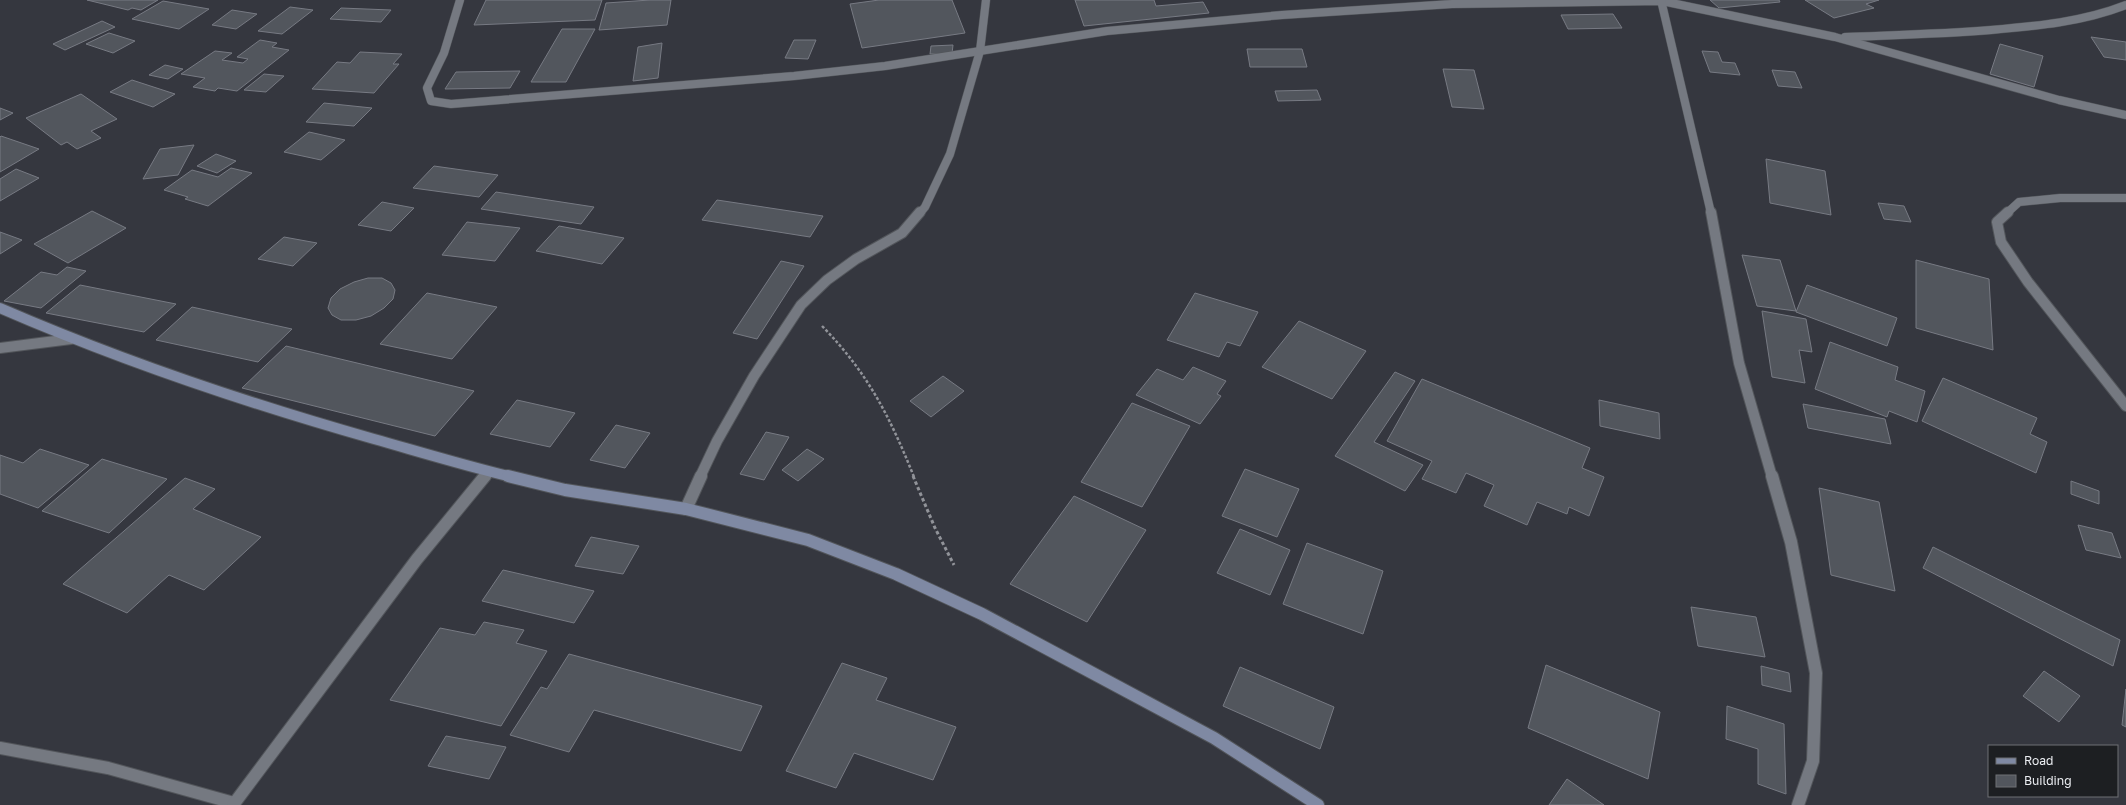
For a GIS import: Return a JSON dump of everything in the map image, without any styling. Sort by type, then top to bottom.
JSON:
[{"type":"street","points":[[460,0],[444,53],[427,88],[431,101],[450,104],[787,77],[885,66],[1107,31],[1282,15],[1452,4],[1662,1],[1835,37],[2059,100],[2126,115]]},
{"type":"street","points":[[686,510],[717,441],[754,376],[801,305],[826,280],[856,259],[902,233],[925,207],[950,154],[980,51],[986,0]]},
{"type":"street","points":[[1662,1],[1706,185],[1739,363],[1791,542],[1816,673],[1813,761],[1798,805]]},
{"type":"street","points":[[1835,37],[1921,34],[2014,28],[2059,23],[2107,13],[2126,5]]},
{"type":"street","points":[[2126,198],[2060,198],[2019,202],[1997,222],[2001,242],[2028,282],[2126,406]]},
{"type":"street","points":[[0,308],[71,339],[218,392],[489,472],[565,490],[686,510],[808,540],[896,574],[982,614],[1214,738],[1318,805]]},
{"type":"street","points":[[0,348],[71,339]]},
{"type":"street","points":[[0,748],[108,768],[233,804],[418,559],[489,472]]},
{"type":"path","points":[[801,305],[830,334],[862,373],[885,410],[940,541],[955,568]]},
{"type":"building","points":[[87,0],[158,0],[141,10],[132,8],[128,10]]},
{"type":"building","points":[[486,0],[602,0],[595,20],[474,25]]},
{"type":"building","points":[[671,0],[667,25],[599,30],[606,3]]},
{"type":"building","points":[[879,0],[952,0],[965,33],[862,48],[850,4]]},
{"type":"building","points":[[1075,0],[1154,0],[1156,6],[1203,2],[1209,13],[1084,26]]},
{"type":"building","points":[[1710,0],[1779,0],[1780,2],[1719,8]]},
{"type":"building","points":[[1805,0],[1879,0],[1866,4],[1874,8],[1834,18]]},
{"type":"building","points":[[163,1],[209,9],[179,29],[132,19]]},
{"type":"building","points":[[290,7],[313,10],[282,34],[258,31]]},
{"type":"building","points":[[341,8],[391,10],[381,22],[330,19]]},
{"type":"building","points":[[232,10],[257,14],[236,29],[212,25]]},
{"type":"building","points":[[1613,14],[1622,28],[1568,29],[1561,15]]},
{"type":"building","points":[[102,21],[115,27],[65,50],[53,44]]},
{"type":"building","points":[[562,29],[595,29],[566,82],[531,82]]},
{"type":"building","points":[[109,33],[135,41],[113,53],[86,44]]},
{"type":"building","points":[[2091,37],[2126,42],[2126,60],[2104,57]]},
{"type":"building","points":[[260,40],[277,43],[272,47],[289,50],[237,91],[218,88],[215,91],[193,87],[205,78],[181,74],[215,51],[232,53],[222,60],[243,63],[248,59],[237,57]]},
{"type":"building","points":[[794,40],[816,40],[808,59],[785,58]]},
{"type":"building","points":[[662,43],[658,78],[633,81],[638,47]]},
{"type":"building","points":[[2000,44],[2043,56],[2034,87],[1990,74]]},
{"type":"building","points":[[953,45],[952,54],[930,54],[931,46]]},
{"type":"building","points":[[1247,49],[1302,49],[1307,67],[1250,67]]},
{"type":"building","points":[[1702,51],[1718,52],[1722,62],[1735,63],[1740,75],[1710,72]]},
{"type":"building","points":[[360,52],[402,54],[393,64],[399,64],[374,93],[312,89],[337,62],[350,63]]},
{"type":"building","points":[[165,65],[183,69],[168,79],[149,75]]},
{"type":"building","points":[[1443,69],[1474,70],[1484,109],[1452,107]]},
{"type":"building","points":[[1772,70],[1795,72],[1802,88],[1778,86]]},
{"type":"building","points":[[520,71],[510,88],[445,89],[456,72]]},
{"type":"building","points":[[264,74],[284,76],[266,92],[244,90]]},
{"type":"building","points":[[132,80],[175,94],[153,107],[110,92]]},
{"type":"building","points":[[1317,90],[1321,100],[1278,101],[1275,91]]},
{"type":"building","points":[[81,94],[117,119],[91,131],[101,138],[77,149],[67,142],[61,145],[26,118]]},
{"type":"building","points":[[324,103],[372,108],[354,126],[306,122]]},
{"type":"building","points":[[0,108],[13,113],[0,120]]},
{"type":"building","points":[[309,132],[345,140],[321,160],[284,152]]},
{"type":"building","points":[[1,136],[39,149],[0,172]]},
{"type":"building","points":[[194,145],[178,175],[143,179],[160,149]]},
{"type":"building","points":[[216,154],[236,161],[217,173],[197,166]]},
{"type":"building","points":[[1766,159],[1825,171],[1831,215],[1770,203]]},
{"type":"building","points":[[434,166],[498,175],[479,197],[413,188]]},
{"type":"building","points":[[231,168],[252,173],[208,206],[185,199],[188,197],[164,190],[192,170],[218,177]]},
{"type":"building","points":[[16,169],[39,178],[0,201],[0,179]]},
{"type":"building","points":[[496,192],[594,207],[581,224],[481,209]]},
{"type":"building","points":[[717,200],[823,216],[810,237],[702,220]]},
{"type":"building","points":[[382,202],[414,208],[391,231],[358,225]]},
{"type":"building","points":[[1878,203],[1904,206],[1911,222],[1884,219]]},
{"type":"building","points":[[92,211],[126,228],[68,263],[34,244]]},
{"type":"building","points":[[467,222],[520,228],[495,261],[442,255]]},
{"type":"building","points":[[559,226],[624,238],[602,264],[536,251]]},
{"type":"building","points":[[0,232],[22,240],[0,254]]},
{"type":"building","points":[[284,237],[317,243],[293,266],[258,259]]},
{"type":"building","points":[[1742,255],[1780,260],[1796,311],[1757,306]]},
{"type":"building","points":[[1916,260],[1989,279],[1993,350],[1916,328]]},
{"type":"building","points":[[781,261],[804,266],[757,339],[733,333]]},
{"type":"building","points":[[67,267],[86,271],[41,308],[4,301],[41,272],[57,275]]},
{"type":"building","points":[[368,278],[382,278],[391,283],[395,290],[393,299],[384,308],[371,316],[356,320],[341,320],[332,315],[328,308],[331,298],[340,289],[354,282]]},
{"type":"building","points":[[80,285],[176,304],[144,332],[46,313]]},
{"type":"building","points":[[1807,285],[1897,318],[1887,346],[1796,312]]},
{"type":"building","points":[[427,293],[497,307],[452,359],[380,344]]},
{"type":"building","points":[[1195,293],[1258,312],[1240,346],[1227,342],[1219,357],[1167,340]]},
{"type":"building","points":[[192,307],[292,329],[258,362],[156,340]]},
{"type":"building","points":[[1762,311],[1806,319],[1812,352],[1799,350],[1805,383],[1772,377]]},
{"type":"building","points":[[1299,321],[1366,351],[1332,399],[1262,367]]},
{"type":"building","points":[[1830,342],[1898,367],[1895,380],[1925,391],[1917,422],[1889,411],[1887,417],[1815,389]]},
{"type":"building","points":[[286,346],[474,391],[435,436],[242,388]]},
{"type":"building","points":[[1193,367],[1226,381],[1217,394],[1221,396],[1200,424],[1136,395],[1157,369],[1183,380]]},
{"type":"building","points":[[1395,372],[1415,381],[1374,442],[1423,465],[1405,491],[1335,456]]},
{"type":"building","points":[[943,376],[964,391],[931,417],[910,401]]},
{"type":"building","points":[[1943,378],[2037,418],[2030,434],[2047,442],[2036,473],[1922,421]]},
{"type":"building","points":[[1422,379],[1590,448],[1582,468],[1604,477],[1589,516],[1569,507],[1567,514],[1537,502],[1527,525],[1484,506],[1494,485],[1466,473],[1456,493],[1422,479],[1432,461],[1387,441]]},
{"type":"building","points":[[517,400],[575,413],[550,447],[490,434]]},
{"type":"building","points":[[1599,400],[1659,413],[1660,439],[1600,426]]},
{"type":"building","points":[[1132,403],[1190,426],[1142,507],[1081,482]]},
{"type":"building","points":[[1803,404],[1885,419],[1891,444],[1808,428]]},
{"type":"building","points":[[616,425],[650,433],[625,468],[590,460]]},
{"type":"building","points":[[766,432],[789,437],[764,480],[740,474]]},
{"type":"building","points":[[40,449],[89,465],[38,508],[0,494],[0,455],[23,463]]},
{"type":"building","points":[[807,449],[824,459],[798,481],[782,470]]},
{"type":"building","points":[[102,459],[167,479],[109,533],[42,511]]},
{"type":"building","points":[[1245,469],[1299,489],[1277,537],[1222,516]]},
{"type":"building","points":[[185,478],[215,489],[193,509],[261,537],[204,590],[169,575],[127,613],[63,584]]},
{"type":"building","points":[[2071,481],[2099,491],[2099,504],[2071,494]]},
{"type":"building","points":[[1819,488],[1879,502],[1895,591],[1831,575]]},
{"type":"building","points":[[1074,496],[1146,530],[1087,622],[1010,584]]},
{"type":"building","points":[[2078,525],[2112,533],[2121,558],[2086,550]]},
{"type":"building","points":[[1240,529],[1290,550],[1270,595],[1217,573]]},
{"type":"building","points":[[591,537],[639,546],[623,574],[575,566]]},
{"type":"building","points":[[1307,543],[1383,571],[1363,634],[1283,604]]},
{"type":"building","points":[[1933,547],[2120,640],[2113,666],[1923,568]]},
{"type":"building","points":[[503,570],[594,591],[574,623],[482,601]]},
{"type":"building","points":[[1691,607],[1756,617],[1765,657],[1698,646]]},
{"type":"building","points":[[484,622],[524,630],[516,643],[547,651],[501,726],[390,700],[440,628],[475,635]]},
{"type":"building","points":[[569,654],[762,706],[741,751],[594,710],[569,752],[510,735],[541,687],[547,689]]},
{"type":"building","points":[[842,663],[887,678],[876,700],[956,727],[933,780],[854,753],[836,788],[786,771]]},
{"type":"building","points":[[1546,665],[1660,712],[1648,779],[1528,728]]},
{"type":"building","points":[[1761,666],[1789,673],[1791,692],[1762,685]]},
{"type":"building","points":[[1240,667],[1334,707],[1320,749],[1223,706]]},
{"type":"building","points":[[2044,671],[2080,696],[2059,722],[2023,696]]},
{"type":"building","points":[[2126,689],[2126,727],[2122,725]]},
{"type":"building","points":[[1727,706],[1784,724],[1786,794],[1758,784],[1758,749],[1726,739]]},
{"type":"building","points":[[446,736],[506,747],[489,779],[428,766]]},
{"type":"building","points":[[1567,779],[1604,805],[1549,805]]}]
